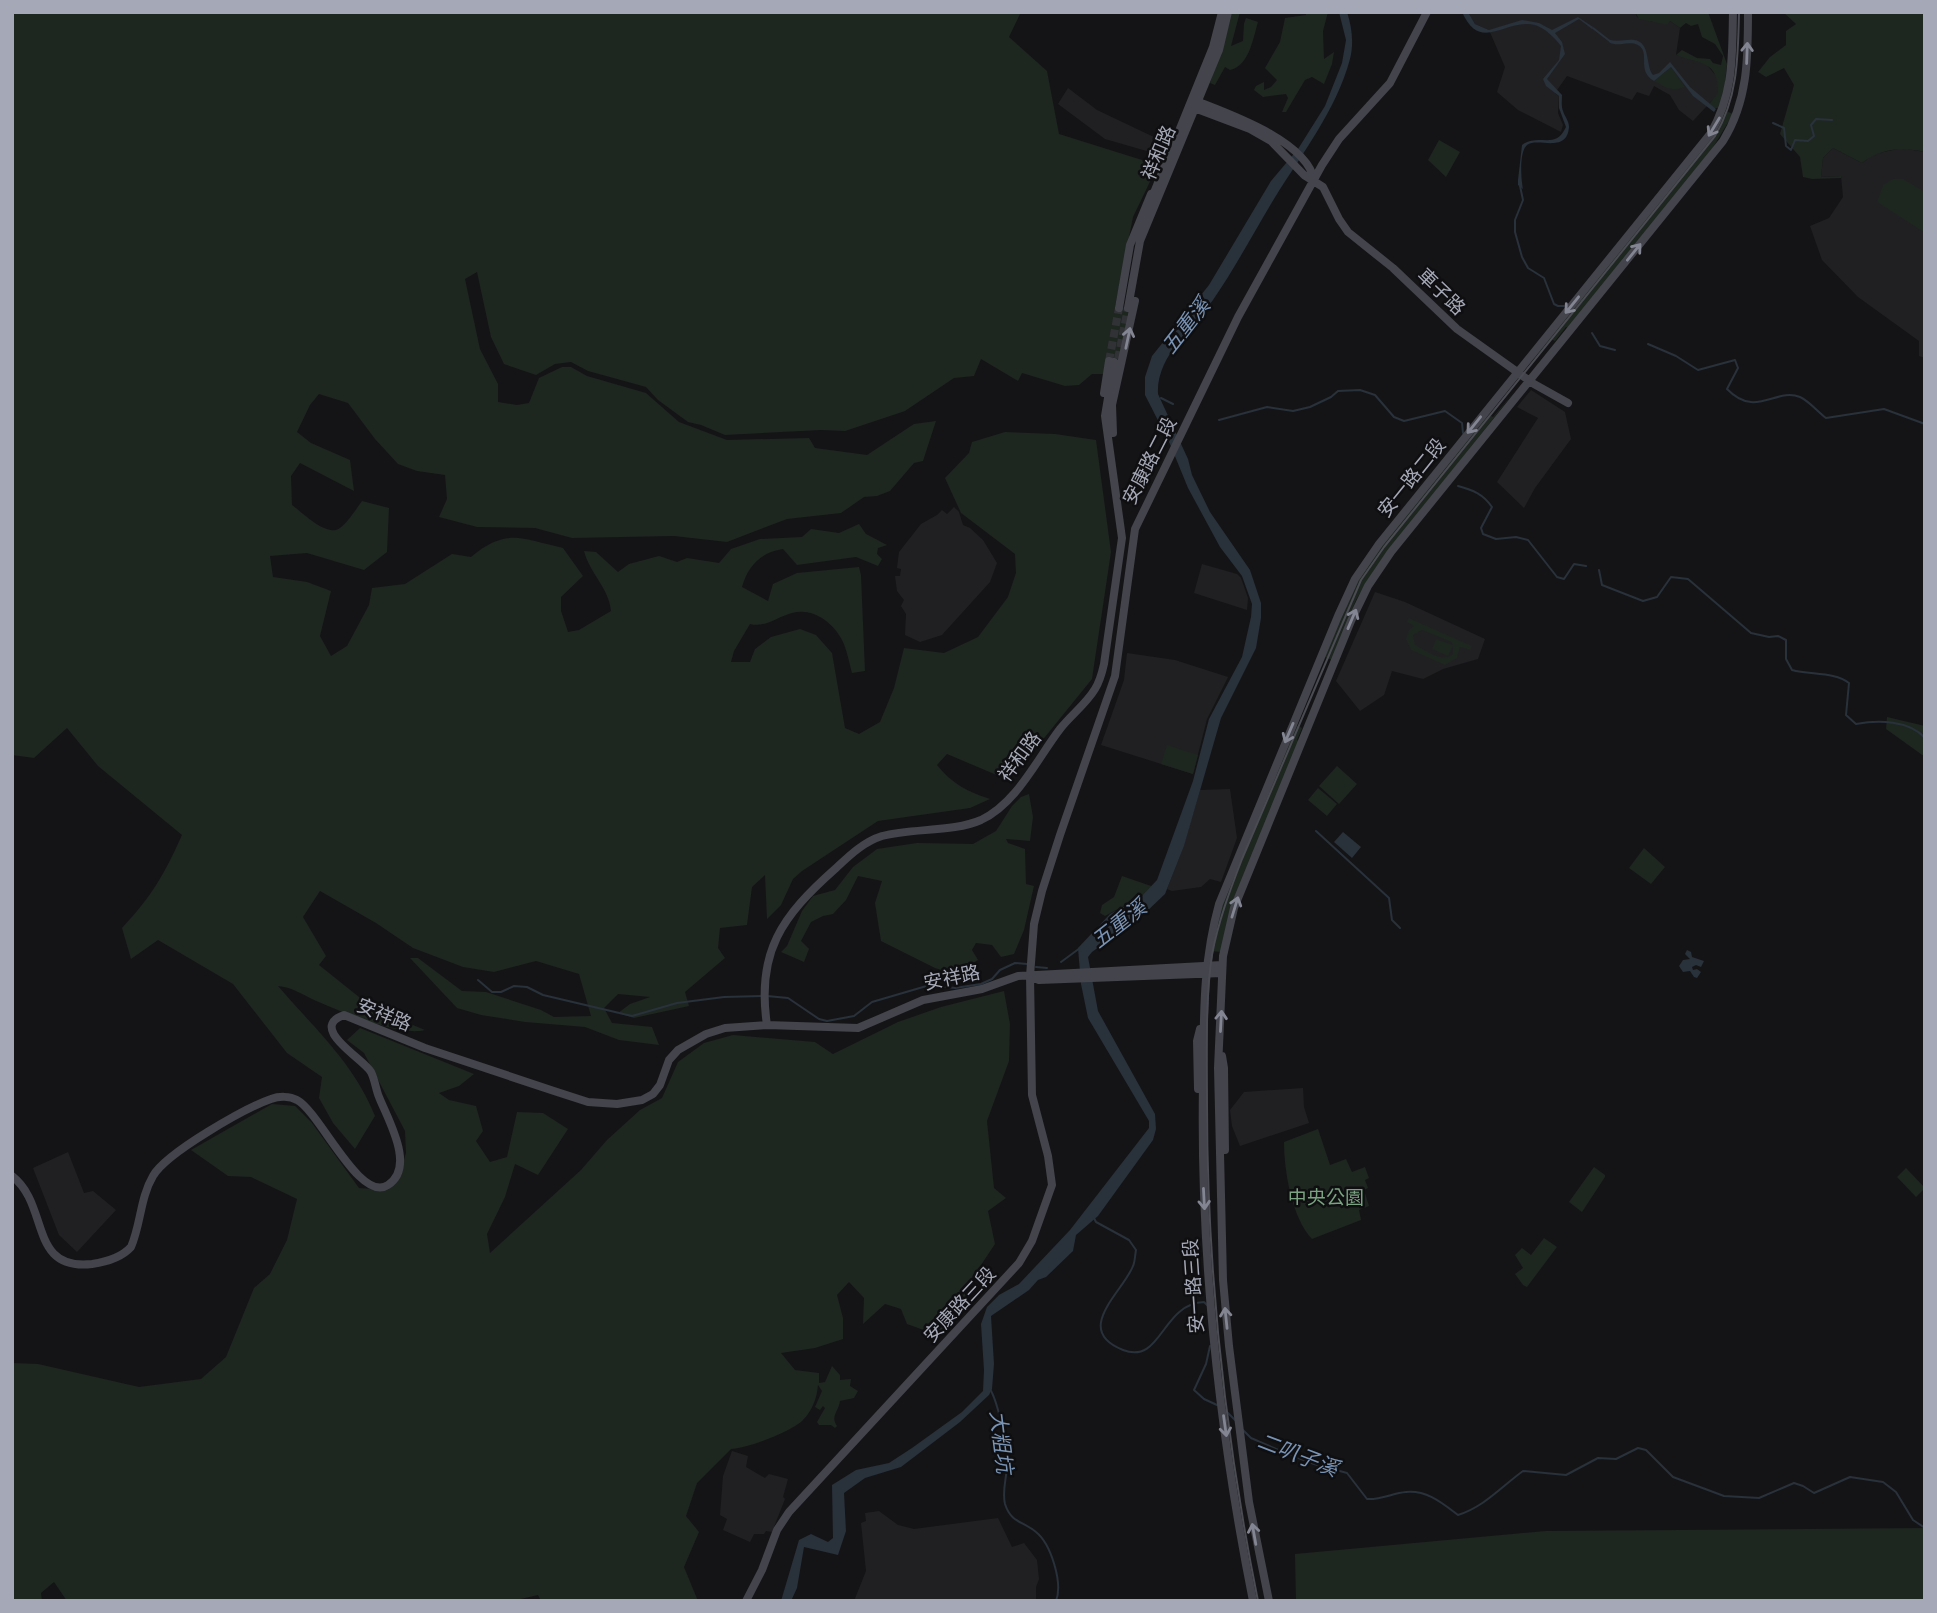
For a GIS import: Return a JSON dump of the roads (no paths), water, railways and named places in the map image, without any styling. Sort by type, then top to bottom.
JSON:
[{"type":"street","name":"祥和路","points":[[1222,12],[1194,104],[1140,241],[1124,308],[1130,245],[1146,204],[1194,104],[1219,50],[1228,12]]},
{"type":"street","name":"安康路二段","points":[[1031,969],[1034,924],[1042,891],[1115,676],[1135,529],[1238,317],[1314,180],[1339,139],[1390,83],[1427,12]]},
{"type":"street","name":"安一路二段","points":[[1206,970],[1213,927],[1226,884],[1346,595],[1379,544],[1711,133],[1724,107],[1732,62],[1733,12]]},
{"type":"street","name":"安一路二段","points":[[1222,969],[1228,931],[1241,888],[1351,621],[1368,586],[1391,552],[1712,157],[1731,128],[1744,93],[1748,12]]},
{"type":"street","name":"車子路","points":[[1194,104],[1232,114],[1272,135],[1291,149],[1312,170],[1314,180],[1326,191],[1348,232],[1393,268],[1457,329],[1517,372],[1568,403]]},
{"type":"street","points":[[1113,433],[1112,405],[1131,326],[1140,253],[1158,196]]},
{"type":"street","name":"祥和路","points":[[767,1026],[764,979],[773,947],[793,911],[815,887],[858,848],[881,836],[974,822],[994,812],[1008,800],[1060,729],[1096,689],[1104,664],[1122,538],[1105,416],[1114,362],[1104,390],[1102,430]]},
{"type":"street","name":"安祥路","points":[[12,1176],[31,1199],[50,1251],[62,1261],[93,1264],[114,1258],[131,1247],[146,1191],[153,1175],[169,1157],[270,1099],[291,1097],[299,1100],[315,1117],[352,1168],[369,1185],[385,1187],[394,1179],[400,1160],[397,1140],[371,1072],[361,1060],[336,1040],[333,1034],[332,1025],[339,1017],[350,1016],[425,1048],[588,1102],[617,1104],[642,1100],[653,1094],[660,1085],[673,1055],[696,1039],[725,1028],[858,1028],[932,997],[982,989],[1031,969],[1039,980],[1222,969]]},
{"type":"street","name":"安康路三段","points":[[746,1601],[762,1570],[777,1530],[789,1512],[1019,1263],[1032,1241],[1052,1185],[1048,1156],[1032,1095],[1031,969]]},
{"type":"street","name":"安一路三段","points":[[1222,969],[1218,1131],[1223,1280],[1229,1346],[1256,1545],[1269,1601]]},
{"type":"street","name":"安一路三段","points":[[1206,970],[1202,1131],[1210,1313],[1230,1468],[1253,1601]]},
{"type":"street","points":[[1200,1141],[1197,1041],[1203,1016]]},
{"type":"street","points":[[1219,1045],[1224,1068],[1225,1150]]},
{"type":"water","name":"五重溪","points":[[1339,12],[1347,12],[1352,47],[1336,97],[1221,288],[1169,355],[1159,380],[1158,394],[1188,459],[1192,475],[1210,512],[1250,570],[1261,603],[1261,618],[1256,648],[1221,718],[1184,846],[1165,894],[1143,915],[1088,957],[1098,1011],[1155,1114],[1156,1129],[1153,1140],[1098,1216],[1076,1235],[1073,1251],[1046,1277],[1038,1280],[1029,1290],[991,1316],[994,1364],[989,1395],[960,1422],[901,1467],[865,1478],[844,1493],[846,1531],[838,1555],[804,1547],[797,1588],[791,1601],[781,1601],[799,1540],[811,1534],[828,1542],[833,1538],[832,1485],[856,1470],[889,1463],[962,1412],[983,1391],[981,1324],[987,1307],[999,1295],[1019,1284],[1070,1230],[1149,1128],[1149,1121],[1088,1018],[1081,984],[1078,948],[1110,914],[1140,898],[1157,880],[1193,781],[1209,719],[1242,657],[1252,604],[1242,576],[1220,547],[1188,488],[1170,444],[1145,395],[1145,377],[1152,356],[1209,285],[1271,181],[1298,149],[1325,106],[1342,63],[1346,40]]},
{"type":"water","points":[[1462,12],[1468,12],[1475,24],[1489,30],[1522,20],[1539,23],[1552,30],[1578,17],[1593,27],[1592,29],[1579,19],[1555,33],[1562,42],[1565,54],[1547,79],[1562,95],[1562,109],[1569,127],[1563,140],[1532,143],[1524,148],[1521,173],[1523,189],[1518,185],[1522,145],[1528,141],[1557,138],[1566,127],[1559,108],[1559,96],[1546,86],[1543,79],[1559,60],[1561,46],[1535,25],[1524,24],[1486,33],[1477,31]]},
{"type":"water","points":[[1610,40],[1631,40],[1643,45],[1653,75],[1670,62],[1690,87],[1716,109],[1714,112],[1693,96],[1671,67],[1654,81],[1644,67],[1642,48],[1631,43],[1612,44]]},
{"type":"water","points":[[1343,832],[1361,847],[1352,858],[1334,842]]},
{"type":"water","points":[[1687,950],[1692,957],[1704,961],[1701,967],[1692,967],[1693,970],[1701,972],[1697,978],[1690,971],[1683,972],[1679,966],[1683,960],[1690,959],[1685,954]]},
{"type":"waterway","points":[[1593,28],[1611,42]]},
{"type":"waterway","points":[[1773,123],[1784,128],[1786,146],[1791,150],[1795,140],[1808,141],[1814,136],[1811,125],[1816,119],[1832,120]]},
{"type":"waterway","points":[[1520,186],[1523,200],[1515,220],[1515,232],[1522,257],[1528,268],[1544,278],[1554,304],[1564,306]]},
{"type":"waterway","points":[[1592,333],[1600,346],[1615,350]]},
{"type":"waterway","points":[[1648,344],[1676,356],[1698,370],[1735,360],[1738,368],[1727,389],[1747,402],[1791,395],[1800,397],[1826,418],[1884,409],[1925,424]]},
{"type":"waterway","points":[[1219,420],[1267,407],[1293,411],[1310,407],[1338,391],[1360,390],[1375,395],[1394,417],[1404,421],[1445,411],[1462,423],[1463,433]]},
{"type":"waterway","points":[[1161,398],[1173,404]]},
{"type":"waterway","points":[[1458,486],[1477,493],[1492,507],[1481,528],[1483,534],[1496,539],[1516,537],[1528,540],[1557,577],[1564,579],[1574,564],[1586,566]]},
{"type":"waterway","points":[[1599,570],[1602,585],[1643,601],[1657,597],[1671,577],[1688,579],[1751,633],[1778,636],[1786,640],[1786,659],[1792,670],[1830,675],[1849,683],[1846,715],[1856,724],[1893,723],[1911,728],[1925,738]]},
{"type":"waterway","points":[[1316,831],[1389,898],[1392,920],[1400,928]]},
{"type":"waterway","points":[[1061,962],[1080,948]]},
{"type":"waterway","points":[[767,996],[788,998],[819,1019],[827,1021],[854,1016],[872,1002],[930,985],[955,988],[981,984],[1015,963],[1027,964]]},
{"type":"waterway","points":[[1036,967],[1047,968]]},
{"type":"waterway","points":[[478,980],[492,992],[501,992],[514,986],[527,987],[543,995],[632,1016],[677,1003],[724,997],[762,996]]},
{"type":"waterway","name":"二叭子溪","points":[[1093,1216],[1096,1222],[1129,1240],[1136,1250],[1133,1266],[1101,1321],[1102,1332],[1108,1342],[1123,1350],[1136,1352],[1146,1349],[1179,1312],[1190,1305],[1204,1302],[1207,1305]]},
{"type":"waterway","name":"二叭子溪","points":[[1210,1346],[1206,1364],[1194,1390],[1217,1405]]},
{"type":"waterway","name":"大粗坑","points":[[990,1389],[999,1415],[1006,1450],[1005,1504],[1014,1518],[1036,1532],[1051,1554],[1057,1574],[1056,1601]]},
{"type":"waterway","name":"二叭子溪","points":[[1224,1409],[1235,1420]]},
{"type":"waterway","name":"二叭子溪","points":[[1243,1430],[1251,1438],[1283,1452],[1347,1473],[1367,1499],[1406,1492],[1421,1493],[1434,1498],[1458,1515],[1484,1502],[1523,1471],[1566,1475],[1598,1458],[1616,1459],[1638,1448],[1646,1450],[1673,1477],[1724,1496],[1759,1498],[1794,1483],[1814,1493],[1850,1477],[1883,1482],[1896,1492],[1913,1520],[1925,1528]]},
{"type":"tunnel","points":[[1109,361],[1119,308]]},
{"type":"tunnel","points":[[1118,359],[1128,308]]},
{"type":"tram line","points":[[1258,1601],[1227,1416],[1210,1229],[1207,1010],[1212,955],[1221,918],[1242,859],[1361,580],[1384,547],[1715,136],[1723,121],[1735,76],[1739,12]]},
{"type":"park label","name":"中央公園","points":[[1326,1198]]}]
